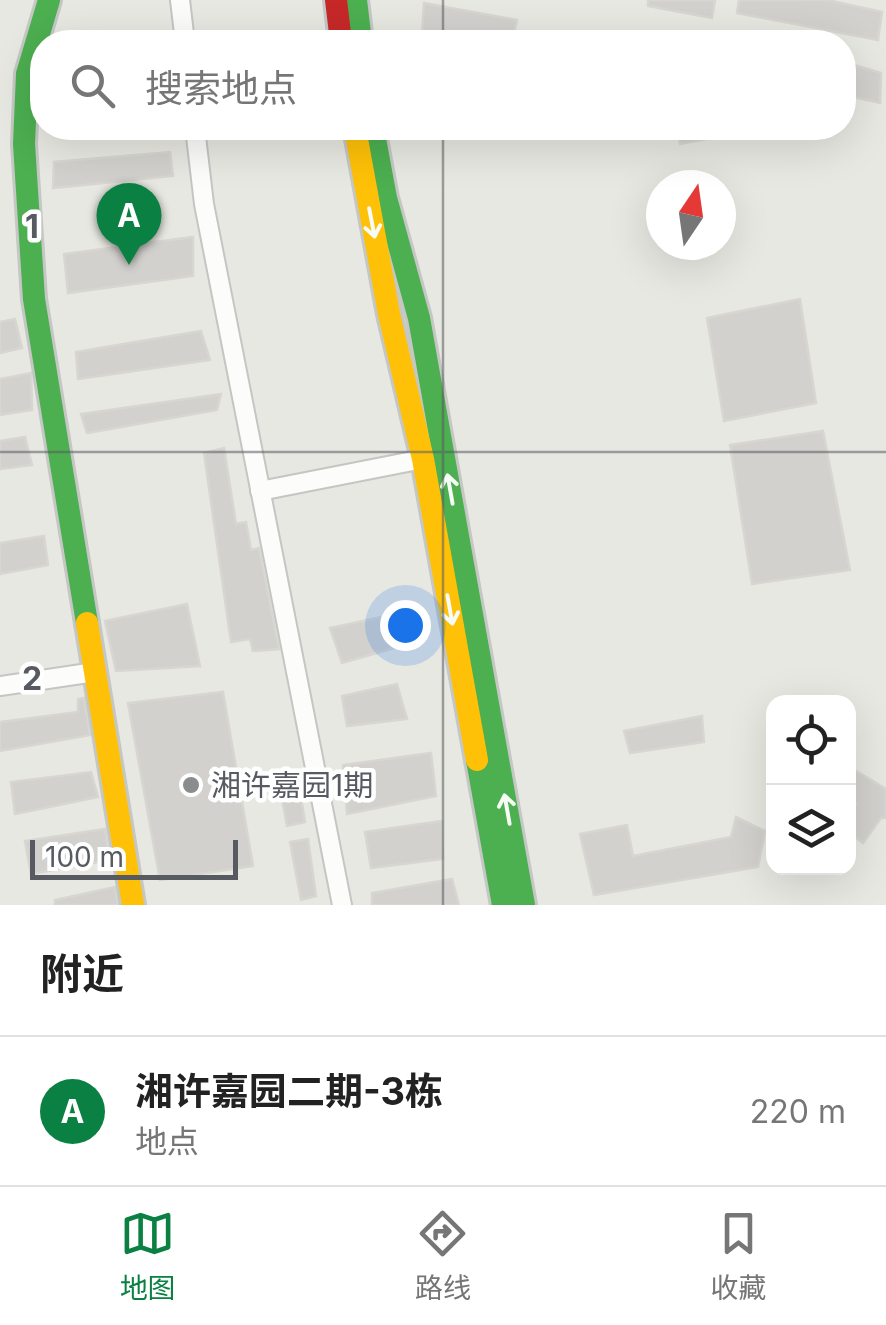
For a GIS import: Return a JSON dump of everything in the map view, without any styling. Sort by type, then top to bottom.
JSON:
[{"type":"main road","points":[[40,30],[49,0]]},
{"type":"main road","points":[[336,0],[340,30]]},
{"type":"main road","points":[[356,0],[360,30]]},
{"type":"main road","points":[[30,67],[24,144],[37,319],[133,905]]},
{"type":"main road","points":[[357,140],[389,314],[423,459],[503,905]]},
{"type":"main road","points":[[375,140],[386,198],[419,318],[524,905]]},
{"type":"street","points":[[180,0],[183,30]]},
{"type":"street","points":[[196,140],[204,204],[342,905]]},
{"type":"street","points":[[260,490],[423,459]]},
{"type":"street","points":[[0,686],[95,672]]},
{"type":"building","points":[[648,0],[715,0],[712,18],[648,6]]},
{"type":"building","points":[[739,0],[828,0],[882,12],[878,40],[856,36],[856,30],[826,30],[737,13]]},
{"type":"building","points":[[424,3],[517,20],[515,30],[422,30]]},
{"type":"building","points":[[856,66],[881,73],[880,103],[856,98]]},
{"type":"building","points":[[170,152],[173,176],[53,188],[54,162]]},
{"type":"building","points":[[193,237],[193,276],[68,293],[64,254]]},
{"type":"building","points":[[800,299],[816,403],[724,421],[707,318]]},
{"type":"building","points":[[15,319],[22,348],[0,353],[0,322]]},
{"type":"building","points":[[201,331],[210,360],[78,379],[76,352]]},
{"type":"building","points":[[31,373],[32,410],[0,415],[0,379]]},
{"type":"building","points":[[221,394],[217,410],[87,433],[81,414]]},
{"type":"building","points":[[823,431],[850,570],[752,584],[730,445]]},
{"type":"building","points":[[25,437],[32,465],[0,469],[0,441]]},
{"type":"building","points":[[224,448],[236,524],[246,522],[251,550],[259,548],[279,649],[253,651],[250,639],[231,642],[204,453]]},
{"type":"building","points":[[44,536],[48,565],[0,574],[0,543]]},
{"type":"building","points":[[187,604],[200,666],[116,671],[105,621]]},
{"type":"building","points":[[405,612],[405,645],[342,663],[330,628]]},
{"type":"building","points":[[397,684],[407,719],[347,726],[342,696]]},
{"type":"building","name":"湘许嘉园1期","points":[[223,692],[253,866],[160,880],[128,703]]},
{"type":"building","points":[[84,698],[90,735],[0,751],[0,722],[78,712],[78,699]]},
{"type":"building","points":[[702,716],[704,742],[630,753],[624,731]]},
{"type":"building","points":[[431,753],[436,796],[347,814],[343,765]]},
{"type":"building","points":[[856,771],[886,789],[886,818],[881,818],[863,843],[856,838]]},
{"type":"building","points":[[91,772],[98,797],[15,814],[11,782]]},
{"type":"building","points":[[299,785],[305,822],[287,826],[280,788]]},
{"type":"building","points":[[736,817],[765,831],[758,867],[594,895],[580,834],[627,825],[633,856],[731,837]]},
{"type":"building","points":[[442,821],[443,859],[371,868],[365,832]]},
{"type":"building","points":[[105,829],[110,860],[31,874],[25,841]]},
{"type":"building","points":[[308,839],[316,896],[301,900],[290,842]]},
{"type":"building","points":[[452,879],[459,905],[372,905],[372,893]]},
{"type":"building","points":[[115,887],[118,905],[55,905],[55,900]]},
{"type":"traffic: fast","points":[[40,30],[49,0]]},
{"type":"traffic: fast","points":[[356,0],[360,30]]},
{"type":"traffic: fast","points":[[30,64],[24,144],[34,299],[87,623]]},
{"type":"traffic: fast","points":[[375,140],[386,198],[419,318],[524,905]]},
{"type":"traffic: fast","points":[[477,760],[503,905]]},
{"type":"traffic: slow","points":[[357,140],[389,314],[423,459],[477,760]]},
{"type":"traffic: slow","points":[[87,623],[133,905]]},
{"type":"traffic: jam","points":[[336,0],[340,30]]},
{"type":"place","name":"湘许嘉园二期-3栋","points":[[129,265]]},
{"type":"place","name":"湘许嘉园1期","points":[[191,785]]}]
